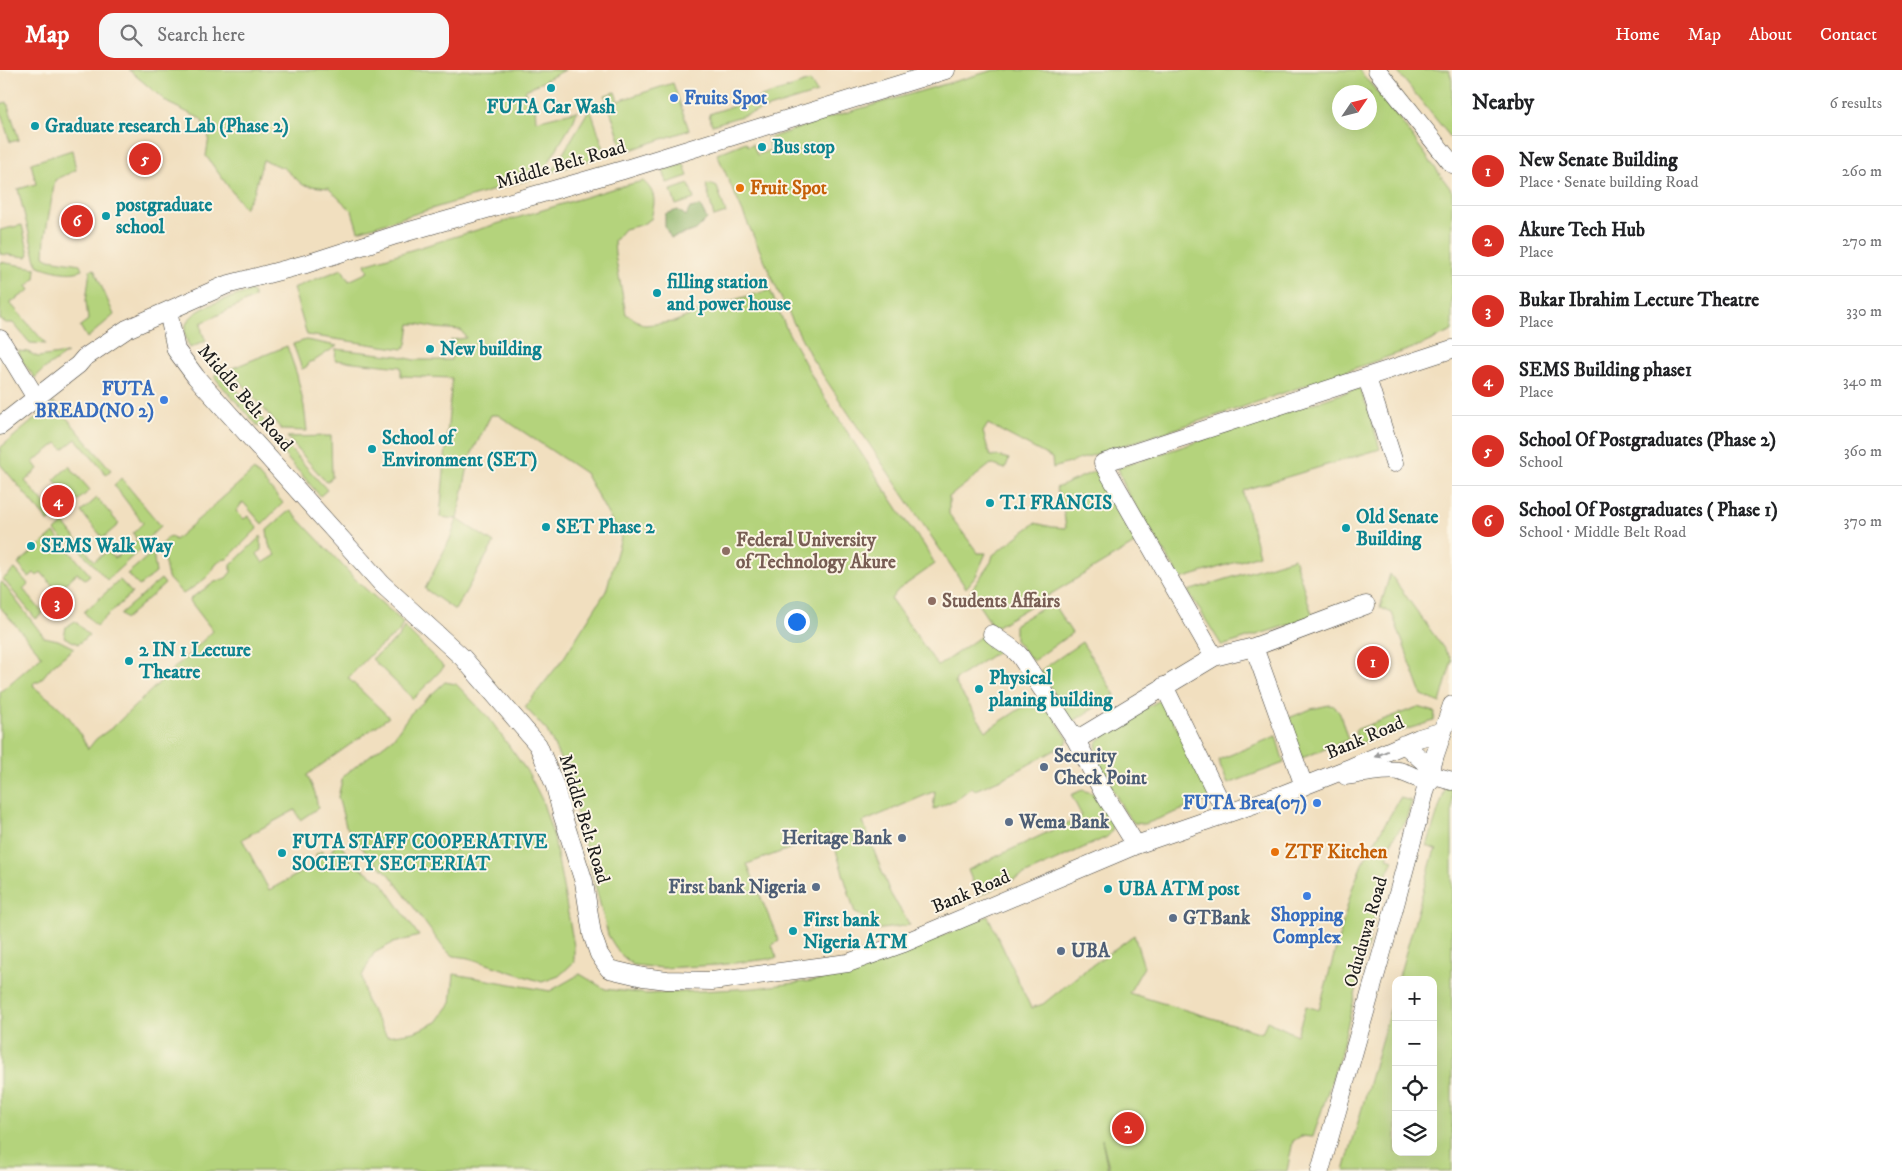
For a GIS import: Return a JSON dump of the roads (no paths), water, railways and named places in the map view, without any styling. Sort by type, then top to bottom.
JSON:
[{"type":"street","name":"Middle Belt Road","points":[[643,977],[610,969],[599,954],[592,934],[584,882],[555,786],[538,745],[463,658],[382,584],[196,377],[176,350],[168,311],[226,285],[306,264],[396,235],[623,170],[946,70]]},
{"type":"street","points":[[1377,70],[1452,164]]},
{"type":"street","points":[[0,426],[78,365],[84,358],[126,330],[168,311]]},
{"type":"street","points":[[0,339],[36,398]]},
{"type":"street","points":[[1214,657],[1103,463],[1452,349]]},
{"type":"street","points":[[1367,378],[1394,463]]},
{"type":"street","points":[[1076,740],[1214,657],[1254,647],[1366,605]]},
{"type":"street","points":[[992,634],[1014,648],[1020,656],[1076,740],[1103,792],[1136,845]]},
{"type":"street","points":[[1254,647],[1304,786]]},
{"type":"street","points":[[1164,686],[1226,813]]},
{"type":"street","name":"Oduduwa Road","points":[[1320,1171],[1443,731],[1452,705]]},
{"type":"street","name":"Bank Road","points":[[643,977],[712,982],[848,963],[912,940],[1136,845],[1304,786],[1404,744],[1443,731]]},
{"type":"street","points":[[1404,744],[1431,775]]},
{"type":"street","name":"Bank Road","points":[[1304,786],[1358,774],[1398,771],[1419,780],[1431,775],[1452,781]]},
{"type":"place","name":"FUTA Car Wash","points":[[551,88]]},
{"type":"place","name":"Fruits Spot","points":[[674,98]]},
{"type":"place","name":"Graduate research Lab (Phase 2)","points":[[35,126]]},
{"type":"place","name":"Bus stop","points":[[762,147]]},
{"type":"place","name":"School Of Postgraduates (Phase 2)","points":[[145,159]]},
{"type":"place","name":"Fruit Spot","points":[[740,188]]},
{"type":"place","name":"postgraduate school","points":[[106,216]]},
{"type":"place","name":"School Of Postgraduates ( Phase 1)","points":[[77,221]]},
{"type":"place","name":"filling station and power house","points":[[657,293]]},
{"type":"place","name":"New building","points":[[430,349]]},
{"type":"place","name":"FUTA BREAD(NO 2)","points":[[164,400]]},
{"type":"place","name":"School of Environment (SET)","points":[[372,449]]},
{"type":"place","name":"SEMS Building phase1","points":[[58,501]]},
{"type":"place","name":"T.I FRANCIS","points":[[990,503]]},
{"type":"place","name":"SET Phase 2","points":[[546,527]]},
{"type":"place","name":"Old Senate Building","points":[[1346,528]]},
{"type":"place","name":"SEMS Walk Way","points":[[31,546]]},
{"type":"place","name":"Federal University of Technology Akure","points":[[726,551]]},
{"type":"place","name":"Students Affairs","points":[[932,601]]},
{"type":"place","name":"Bukar Ibrahim Lecture Theatre","points":[[57,603]]},
{"type":"place","name":"2 IN 1 Lecture Theatre","points":[[129,661]]},
{"type":"place","name":"New Senate Building","points":[[1373,662]]},
{"type":"place","name":"Physical planing building","points":[[979,689]]},
{"type":"place","name":"Security Check Point","points":[[1044,767]]},
{"type":"place","name":"FUTA Brea(07)","points":[[1317,803]]},
{"type":"place","name":"Wema Bank","points":[[1009,822]]},
{"type":"place","name":"Heritage Bank","points":[[902,838]]},
{"type":"place","name":"ZTF Kitchen","points":[[1275,852]]},
{"type":"place","name":"FUTA STAFF COOPERATIVE SOCIETY SECTERIAT","points":[[282,853]]},
{"type":"place","name":"First bank Nigeria","points":[[816,887]]},
{"type":"place","name":"UBA ATM post","points":[[1108,889]]},
{"type":"place","name":"Shopping Complex","points":[[1307,896]]},
{"type":"place","name":"GTBank","points":[[1173,918]]},
{"type":"place","name":"First bank Nigeria ATM","points":[[793,931]]},
{"type":"place","name":"UBA","points":[[1061,951]]},
{"type":"place","name":"Akure Tech Hub","points":[[1128,1128]]}]
